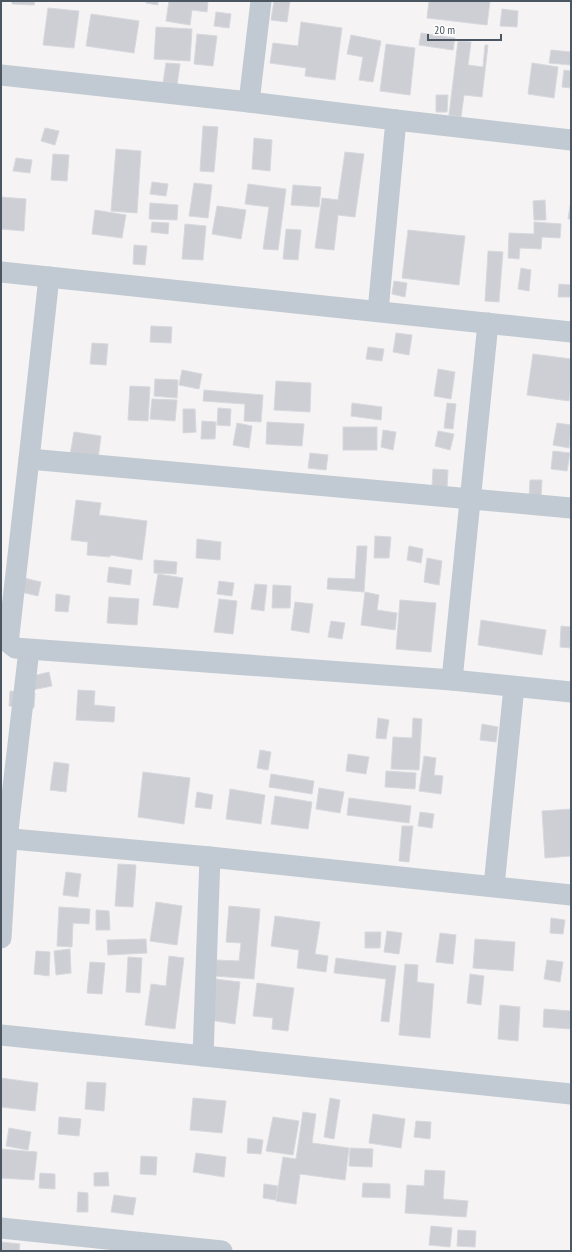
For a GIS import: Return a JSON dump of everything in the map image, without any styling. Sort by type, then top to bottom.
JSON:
[{"type":"street","points":[[249,102],[261,1]]},
{"type":"street","points":[[1,75],[249,102],[571,140]]},
{"type":"street","points":[[378,311],[396,120]]},
{"type":"street","points":[[1,272],[571,332]]},
{"type":"street","points":[[49,277],[8,635],[9,643],[15,648],[452,680],[571,692]]},
{"type":"street","points":[[452,680],[488,323]]},
{"type":"street","points":[[29,459],[571,508]]},
{"type":"street","points":[[1,938],[4,838],[28,650]]},
{"type":"street","points":[[494,886],[514,686]]},
{"type":"street","points":[[4,838],[210,857],[571,895]]},
{"type":"street","points":[[203,1056],[210,857]]},
{"type":"street","points":[[1,1035],[571,1094]]},
{"type":"street","points":[[1,1228],[222,1251]]},
{"type":"building","points":[[12,1],[35,1],[34,5],[12,4]]},
{"type":"building","points":[[146,1],[158,1],[158,5],[146,3]]},
{"type":"building","points":[[169,1],[208,1],[207,12],[192,10],[190,25],[166,21]]},
{"type":"building","points":[[274,1],[290,1],[287,22],[271,20]]},
{"type":"building","points":[[429,1],[490,1],[487,25],[427,18]]},
{"type":"building","points":[[48,8],[79,11],[74,48],[43,45]]},
{"type":"building","points":[[502,9],[518,11],[517,27],[500,26]]},
{"type":"building","points":[[216,12],[231,14],[229,28],[214,26]]},
{"type":"building","points":[[91,14],[139,21],[134,53],[86,46]]},
{"type":"building","points":[[301,22],[342,28],[335,80],[305,76],[306,68],[270,63],[273,43],[298,46]]},
{"type":"building","points":[[156,27],[192,29],[190,61],[154,59]]},
{"type":"building","points":[[421,33],[455,38],[453,50],[419,45]]},
{"type":"building","points":[[197,34],[217,36],[213,66],[194,64]]},
{"type":"building","points":[[351,35],[381,41],[373,82],[359,80],[363,57],[347,54]]},
{"type":"building","points":[[458,41],[471,42],[468,65],[483,67],[485,45],[488,45],[482,97],[464,95],[461,117],[449,115]]},
{"type":"building","points":[[386,44],[415,48],[410,95],[380,91]]},
{"type":"building","points":[[551,50],[571,52],[571,65],[549,63]]},
{"type":"building","points":[[166,63],[180,64],[177,85],[163,83]]},
{"type":"building","points":[[532,63],[558,67],[554,98],[528,94]]},
{"type":"building","points":[[564,70],[571,71],[571,88],[562,87]]},
{"type":"building","points":[[436,95],[448,95],[447,112],[436,112]]},
{"type":"building","points":[[203,126],[218,127],[214,172],[200,171]]},
{"type":"building","points":[[45,128],[59,131],[55,145],[41,141]]},
{"type":"building","points":[[254,138],[272,140],[270,171],[252,169]]},
{"type":"building","points":[[116,149],[141,151],[137,213],[111,211]]},
{"type":"building","points":[[345,152],[364,154],[355,217],[338,215],[334,250],[315,248],[322,198],[338,200]]},
{"type":"building","points":[[53,154],[69,155],[67,181],[51,180]]},
{"type":"building","points":[[16,158],[32,160],[30,173],[13,171]]},
{"type":"building","points":[[152,182],[168,184],[166,196],[150,194]]},
{"type":"building","points":[[194,183],[212,185],[208,218],[189,216]]},
{"type":"building","points":[[248,184],[286,189],[278,250],[263,249],[269,207],[245,204]]},
{"type":"building","points":[[293,185],[321,187],[319,207],[291,205]]},
{"type":"building","points":[[1,197],[26,199],[24,231],[1,229]]},
{"type":"building","points":[[545,200],[546,220],[534,220],[533,201]]},
{"type":"building","points":[[571,200],[571,219],[568,219]]},
{"type":"building","points":[[150,203],[178,205],[177,220],[149,219]]},
{"type":"building","points":[[217,206],[246,210],[241,239],[212,234]]},
{"type":"building","points":[[95,210],[126,215],[122,238],[92,234]]},
{"type":"building","points":[[152,222],[169,223],[168,234],[151,232]]},
{"type":"building","points":[[534,222],[561,224],[560,238],[542,237],[541,249],[520,248],[519,259],[508,258],[509,233],[534,234]]},
{"type":"building","points":[[185,224],[206,226],[203,260],[182,259]]},
{"type":"building","points":[[286,229],[301,230],[298,260],[283,259]]},
{"type":"building","points":[[408,230],[465,236],[459,285],[402,278]]},
{"type":"building","points":[[134,245],[147,246],[145,265],[133,264]]},
{"type":"building","points":[[488,251],[503,252],[499,302],[485,301]]},
{"type":"building","points":[[521,268],[531,270],[529,291],[518,289]]},
{"type":"building","points":[[394,281],[407,283],[405,297],[392,294]]},
{"type":"building","points":[[559,284],[571,285],[571,297],[558,297]]},
{"type":"building","points":[[151,326],[172,327],[171,343],[150,342]]},
{"type":"building","points":[[396,333],[412,335],[409,355],[393,352]]},
{"type":"building","points":[[92,343],[108,344],[106,365],[90,364]]},
{"type":"building","points":[[368,347],[384,349],[382,361],[366,359]]},
{"type":"building","points":[[533,354],[571,359],[569,401],[527,395]]},
{"type":"building","points":[[438,369],[455,372],[451,399],[434,396]]},
{"type":"building","points":[[182,370],[202,374],[199,389],[179,385]]},
{"type":"building","points":[[155,379],[178,380],[177,398],[154,396]]},
{"type":"building","points":[[276,381],[311,383],[310,412],[274,410]]},
{"type":"building","points":[[130,386],[150,387],[148,421],[128,420]]},
{"type":"building","points":[[204,390],[263,395],[261,422],[244,421],[245,404],[203,401]]},
{"type":"building","points":[[152,399],[177,400],[175,421],[150,419]]},
{"type":"building","points":[[352,403],[382,407],[381,420],[351,416]]},
{"type":"building","points":[[447,403],[456,404],[453,429],[444,428]]},
{"type":"building","points":[[218,408],[231,409],[230,426],[217,425]]},
{"type":"building","points":[[183,409],[195,409],[196,432],[183,433]]},
{"type":"building","points":[[202,421],[216,422],[215,439],[201,439]]},
{"type":"building","points":[[267,422],[304,424],[302,446],[266,444]]},
{"type":"building","points":[[237,423],[252,426],[249,448],[233,445]]},
{"type":"building","points":[[557,423],[571,425],[569,448],[553,445]]},
{"type":"building","points":[[343,427],[377,427],[377,450],[343,450]]},
{"type":"building","points":[[383,430],[396,432],[393,450],[381,447]]},
{"type":"building","points":[[438,431],[454,434],[450,450],[435,446]]},
{"type":"building","points":[[74,432],[101,436],[98,459],[70,455]]},
{"type":"building","points":[[553,451],[570,453],[567,471],[551,469]]},
{"type":"building","points":[[310,453],[328,455],[326,470],[308,468]]},
{"type":"building","points":[[433,469],[448,470],[447,488],[432,487]]},
{"type":"building","points":[[530,480],[542,480],[541,498],[529,497]]},
{"type":"building","points":[[76,500],[101,503],[99,515],[147,521],[142,560],[110,555],[110,557],[87,555],[88,542],[71,540]]},
{"type":"building","points":[[375,536],[391,537],[389,558],[374,558]]},
{"type":"building","points":[[197,539],[221,542],[220,560],[196,558]]},
{"type":"building","points":[[357,546],[367,546],[364,592],[327,589],[328,578],[355,579]]},
{"type":"building","points":[[409,546],[423,549],[421,563],[407,560]]},
{"type":"building","points":[[427,558],[442,561],[439,585],[424,582]]},
{"type":"building","points":[[154,560],[177,562],[176,574],[154,573]]},
{"type":"building","points":[[109,567],[132,570],[130,585],[107,582]]},
{"type":"building","points":[[158,574],[183,578],[178,608],[153,605]]},
{"type":"building","points":[[24,578],[41,582],[38,596],[21,592]]},
{"type":"building","points":[[219,581],[234,583],[232,596],[217,594]]},
{"type":"building","points":[[255,584],[267,585],[264,611],[251,609]]},
{"type":"building","points":[[273,585],[291,586],[290,608],[272,608]]},
{"type":"building","points":[[365,592],[379,595],[377,610],[397,613],[395,630],[361,625]]},
{"type":"building","points":[[56,594],[70,596],[68,612],[55,611]]},
{"type":"building","points":[[109,597],[139,599],[137,625],[107,623]]},
{"type":"building","points":[[219,599],[237,601],[233,634],[214,632]]},
{"type":"building","points":[[400,600],[436,603],[431,652],[396,649]]},
{"type":"building","points":[[295,602],[313,604],[309,633],[291,630]]},
{"type":"building","points":[[481,620],[546,630],[542,655],[478,645]]},
{"type":"building","points":[[331,621],[345,623],[342,639],[328,637]]},
{"type":"building","points":[[561,626],[571,627],[571,648],[560,647]]},
{"type":"building","points":[[49,672],[52,686],[27,691],[24,678]]},
{"type":"building","points":[[78,690],[95,691],[94,705],[115,707],[114,722],[76,720]]},
{"type":"building","points":[[10,691],[35,693],[34,708],[9,706]]},
{"type":"building","points":[[378,718],[389,720],[386,739],[376,738]]},
{"type":"building","points":[[413,718],[422,719],[419,770],[391,769],[393,737],[412,738]]},
{"type":"building","points":[[482,724],[498,727],[496,742],[480,740]]},
{"type":"building","points":[[260,750],[271,752],[268,770],[257,768]]},
{"type":"building","points":[[348,754],[369,757],[366,774],[346,771]]},
{"type":"building","points":[[424,756],[436,758],[434,775],[443,776],[441,794],[419,791]]},
{"type":"building","points":[[54,762],[69,764],[66,792],[50,790]]},
{"type":"building","points":[[386,771],[416,773],[415,789],[385,787]]},
{"type":"building","points":[[143,772],[190,778],[184,824],[138,817]]},
{"type":"building","points":[[271,774],[314,781],[312,794],[269,787]]},
{"type":"building","points":[[319,788],[344,792],[340,813],[316,809]]},
{"type":"building","points":[[230,789],[265,795],[261,824],[226,819]]},
{"type":"building","points":[[197,792],[213,795],[211,809],[195,807]]},
{"type":"building","points":[[275,796],[312,802],[308,829],[271,824]]},
{"type":"building","points":[[349,798],[411,806],[409,823],[347,815]]},
{"type":"building","points":[[571,809],[571,856],[545,858],[542,811]]},
{"type":"building","points":[[420,812],[434,814],[432,828],[418,826]]},
{"type":"building","points":[[402,826],[413,826],[409,862],[399,861]]},
{"type":"building","points":[[118,864],[136,865],[133,907],[115,906]]},
{"type":"building","points":[[66,872],[81,874],[78,897],[63,895]]},
{"type":"building","points":[[156,902],[182,906],[177,945],[150,941]]},
{"type":"building","points":[[229,906],[260,909],[254,979],[215,976],[216,960],[239,961],[241,943],[226,942]]},
{"type":"building","points":[[59,907],[90,909],[89,924],[73,923],[72,947],[57,946]]},
{"type":"building","points":[[96,910],[109,911],[110,930],[96,930]]},
{"type":"building","points":[[275,916],[320,922],[315,954],[328,956],[326,972],[297,968],[299,950],[271,946]]},
{"type":"building","points":[[551,918],[565,920],[563,934],[550,933]]},
{"type":"building","points":[[387,931],[402,933],[399,954],[384,952]]},
{"type":"building","points":[[365,932],[381,932],[380,948],[365,948]]},
{"type":"building","points":[[440,933],[456,935],[453,964],[436,962]]},
{"type":"building","points":[[146,939],[147,953],[108,955],[107,940]]},
{"type":"building","points":[[475,939],[515,942],[513,971],[473,968]]},
{"type":"building","points":[[70,949],[71,973],[56,975],[54,951]]},
{"type":"building","points":[[36,951],[50,952],[49,976],[34,974]]},
{"type":"building","points":[[169,956],[184,958],[175,1029],[145,1025],[151,984],[166,986]]},
{"type":"building","points":[[128,957],[142,958],[140,993],[126,992]]},
{"type":"building","points":[[336,958],[396,966],[389,1022],[381,1021],[386,979],[334,973]]},
{"type":"building","points":[[547,960],[563,962],[560,982],[544,979]]},
{"type":"building","points":[[90,962],[105,963],[102,994],[87,993]]},
{"type":"building","points":[[405,964],[418,965],[417,982],[434,984],[430,1038],[399,1035]]},
{"type":"building","points":[[470,974],[484,976],[481,1005],[467,1003]]},
{"type":"building","points":[[215,979],[240,982],[235,1024],[210,1020]]},
{"type":"building","points":[[257,983],[294,988],[288,1031],[272,1029],[273,1018],[253,1016]]},
{"type":"building","points":[[500,1005],[520,1007],[518,1041],[498,1039]]},
{"type":"building","points":[[544,1009],[571,1011],[571,1029],[543,1027]]},
{"type":"building","points":[[1,1078],[38,1083],[35,1111],[1,1107]]},
{"type":"building","points":[[87,1082],[106,1083],[104,1111],[85,1109]]},
{"type":"building","points":[[193,1098],[226,1101],[222,1133],[190,1130]]},
{"type":"building","points":[[330,1098],[340,1100],[334,1139],[324,1137]]},
{"type":"building","points":[[303,1112],[316,1114],[312,1143],[349,1148],[345,1180],[300,1174],[296,1204],[276,1201],[283,1157],[296,1159]]},
{"type":"building","points":[[373,1114],[405,1119],[401,1148],[369,1143]]},
{"type":"building","points":[[59,1117],[81,1119],[79,1136],[58,1134]]},
{"type":"building","points":[[273,1117],[299,1121],[293,1155],[266,1151]]},
{"type":"building","points":[[416,1121],[431,1122],[430,1139],[414,1137]]},
{"type":"building","points":[[9,1128],[31,1132],[28,1150],[6,1146]]},
{"type":"building","points":[[248,1138],[263,1140],[261,1154],[247,1153]]},
{"type":"building","points":[[350,1148],[373,1149],[372,1167],[349,1166]]},
{"type":"building","points":[[1,1149],[37,1152],[34,1180],[1,1178]]},
{"type":"building","points":[[196,1153],[226,1157],[224,1177],[193,1172]]},
{"type":"building","points":[[141,1156],[157,1157],[156,1175],[140,1174]]},
{"type":"building","points":[[425,1170],[445,1171],[443,1199],[468,1201],[466,1217],[405,1213],[407,1185],[424,1186]]},
{"type":"building","points":[[108,1172],[109,1186],[94,1186],[94,1173]]},
{"type":"building","points":[[40,1173],[55,1174],[55,1189],[39,1188]]},
{"type":"building","points":[[363,1183],[390,1184],[390,1198],[362,1197]]},
{"type":"building","points":[[264,1184],[278,1186],[276,1200],[263,1198]]},
{"type":"building","points":[[78,1192],[88,1193],[88,1212],[77,1212]]},
{"type":"building","points":[[114,1195],[136,1198],[133,1215],[111,1212]]},
{"type":"building","points":[[431,1226],[452,1228],[450,1247],[429,1245]]},
{"type":"building","points":[[458,1230],[476,1231],[475,1247],[457,1246]]},
{"type":"building","points":[[1,1242],[20,1244],[19,1251],[1,1251]]}]
